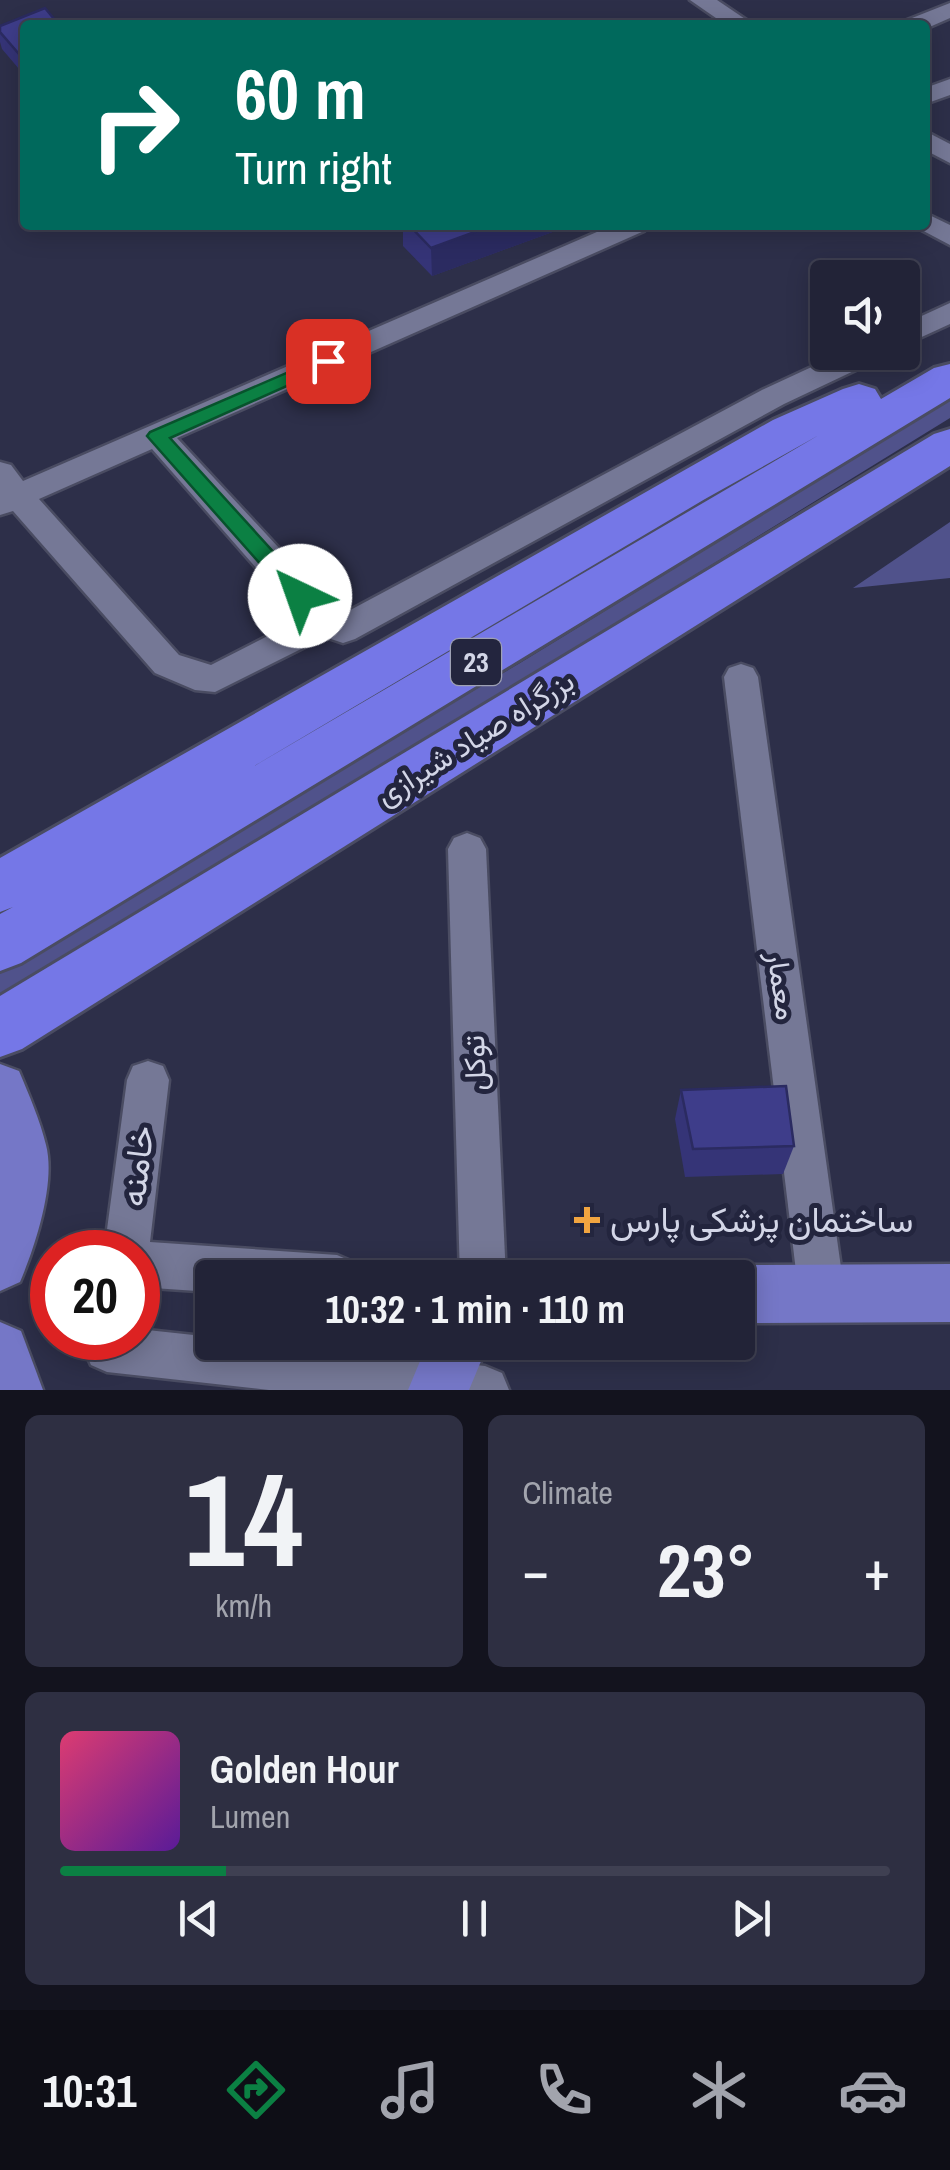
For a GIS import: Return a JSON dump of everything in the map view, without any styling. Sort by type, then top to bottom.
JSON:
[{"type":"highway","points":[[0,887],[772,440],[866,396],[950,366]]},
{"type":"highway","name":"بزرگراه صیاد شیرازی","points":[[0,945],[950,378]]},
{"type":"highway","name":"بزرگراه صیاد شیرازی","points":[[0,1030],[950,446]]},
{"type":"main road","points":[[0,1088],[20,1149],[15,1211],[0,1262]]},
{"type":"main road","points":[[755,1294],[950,1294]]},
{"type":"main road","points":[[0,1352],[12,1390]]},
{"type":"street","points":[[702,0],[734,20]]},
{"type":"street","points":[[927,20],[950,10]]},
{"type":"street","points":[[324,622],[215,679],[195,677],[167,664],[6,491],[157,436],[624,230]]},
{"type":"street","points":[[920,328],[950,312]]},
{"type":"street","points":[[157,436],[324,622],[343,630],[756,406],[831,370]]},
{"type":"street","name":"معمار","points":[[741,677],[822,1296]]},
{"type":"street","name":"توکل","points":[[468,849],[481,1260]]},
{"type":"street","name":"خامنه","points":[[129,1230],[148,1080]]},
{"type":"street","points":[[160,1266],[195,1268]]},
{"type":"street","points":[[160,1348],[456,1376]]},
{"type":"shaded area","points":[[950,399],[950,418],[0,1003],[0,970],[520,663]]},
{"type":"shaded area","points":[[950,522],[950,578],[853,588]]},
{"type":"building","points":[[45,8],[55,20],[20,20],[20,55],[0,32],[0,26]]},
{"type":"building","points":[[414,230],[480,230],[431,248]]},
{"type":"building","points":[[786,1086],[794,1146],[693,1149],[681,1090]]},
{"type":"place","name":"ساختمان پزشکی پارس","points":[[587,1220]]},
{"type":"route","points":[[300,596],[157,436],[328,361]]}]
